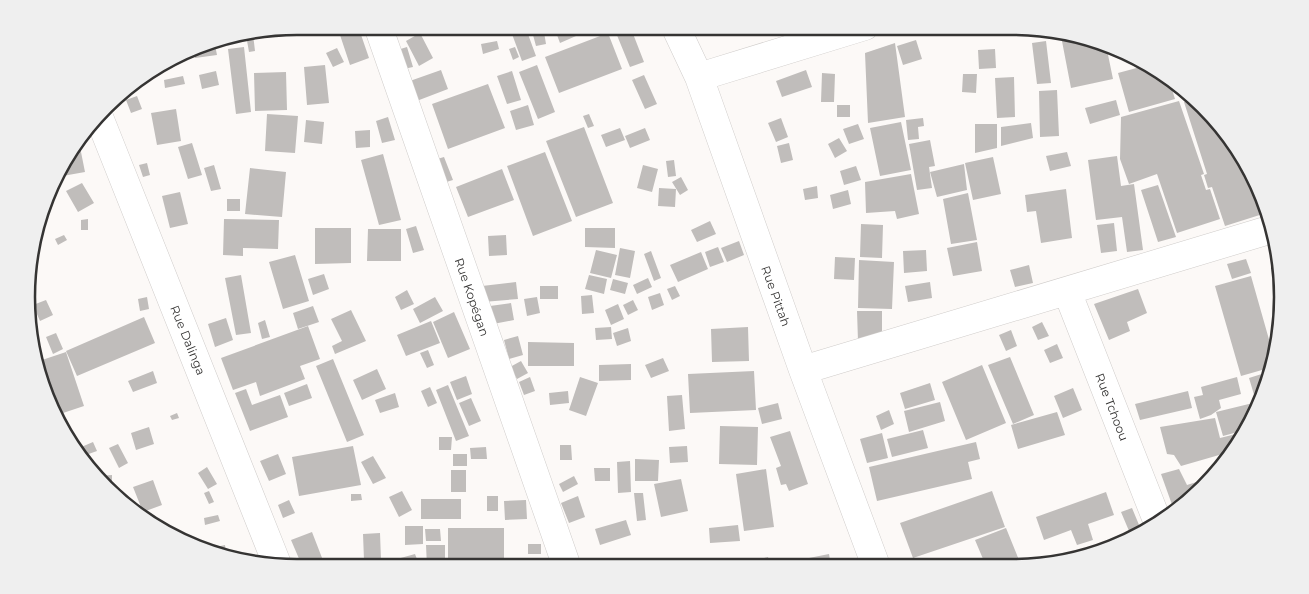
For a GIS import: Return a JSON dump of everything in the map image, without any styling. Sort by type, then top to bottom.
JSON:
[{"type":"street","name":"Rue Kopégan","points":[[381,35],[563,559]]},
{"type":"street","name":"Rue Pittah","points":[[679,35],[699,77],[803,370],[873,559]]},
{"type":"street","points":[[699,77],[837,35]]},
{"type":"street","name":"Rue Dalinga","points":[[101,123],[274,558]]},
{"type":"street","points":[[803,370],[1266,231]]},
{"type":"street","name":"Rue Tchoou","points":[[1067,291],[1155,517]]},
{"type":"building","points":[[340,35],[361,35],[369,58],[350,65]]},
{"type":"building","points":[[416,35],[421,35],[433,58],[419,66],[406,41]]},
{"type":"building","points":[[512,35],[528,35],[536,56],[522,61]]},
{"type":"building","points":[[533,35],[544,35],[546,44],[536,46]]},
{"type":"building","points":[[557,35],[576,35],[576,36],[560,43]]},
{"type":"building","points":[[603,35],[609,35],[622,69],[559,93],[545,57]]},
{"type":"building","points":[[617,35],[634,35],[644,62],[630,67]]},
{"type":"building","points":[[254,39],[255,51],[249,52],[247,40]]},
{"type":"building","points":[[916,40],[922,59],[903,65],[897,46]]},
{"type":"building","points":[[1062,40],[1108,53],[1113,79],[1071,88]]},
{"type":"building","points":[[497,41],[499,49],[483,54],[481,44]]},
{"type":"building","points":[[1046,41],[1051,83],[1037,84],[1032,43]]},
{"type":"building","points":[[895,43],[905,117],[868,123],[865,53]]},
{"type":"building","points":[[244,47],[251,112],[236,114],[228,49]]},
{"type":"building","points":[[407,47],[413,67],[399,70],[394,51]]},
{"type":"building","points":[[515,47],[519,57],[513,60],[509,49]]},
{"type":"building","points":[[216,48],[217,55],[195,58],[195,56]]},
{"type":"building","points":[[337,48],[344,62],[333,67],[326,53]]},
{"type":"building","points":[[995,49],[996,68],[979,69],[978,50]]},
{"type":"building","points":[[325,65],[329,103],[307,105],[304,67]]},
{"type":"building","points":[[537,65],[555,112],[538,119],[519,72]]},
{"type":"building","points":[[1138,68],[1172,90],[1175,99],[1129,112],[1118,73]]},
{"type":"building","points":[[441,70],[448,89],[414,102],[407,82]]},
{"type":"building","points":[[806,70],[812,87],[782,97],[776,81]]},
{"type":"building","points":[[216,71],[219,85],[202,89],[199,75]]},
{"type":"building","points":[[512,71],[521,100],[507,104],[497,76]]},
{"type":"building","points":[[286,72],[287,110],[255,111],[254,73]]},
{"type":"building","points":[[822,73],[835,74],[834,102],[821,102]]},
{"type":"building","points":[[963,74],[977,74],[976,93],[962,92]]},
{"type":"building","points":[[644,75],[657,104],[645,109],[632,80]]},
{"type":"building","points":[[183,76],[185,84],[165,88],[164,80]]},
{"type":"building","points":[[1014,77],[1015,117],[997,118],[995,78]]},
{"type":"building","points":[[488,84],[505,128],[448,149],[432,104]]},
{"type":"building","points":[[1057,90],[1059,136],[1040,137],[1039,91]]},
{"type":"building","points":[[137,96],[142,109],[131,113],[126,100]]},
{"type":"building","points":[[1116,100],[1120,115],[1090,124],[1085,108]]},
{"type":"building","points":[[1179,101],[1204,174],[1201,175],[1206,190],[1210,189],[1220,219],[1177,233],[1157,174],[1129,184],[1120,159],[1121,117]]},
{"type":"building","points":[[1186,101],[1209,124],[1230,151],[1247,181],[1261,215],[1225,226],[1212,187],[1208,188],[1204,175],[1207,174],[1184,102]]},
{"type":"building","points":[[528,105],[534,125],[516,130],[510,111]]},
{"type":"building","points":[[837,105],[850,105],[850,117],[837,117]]},
{"type":"building","points":[[176,109],[181,141],[157,145],[151,113]]},
{"type":"building","points":[[267,114],[298,116],[295,153],[265,151]]},
{"type":"building","points":[[589,114],[594,126],[588,128],[583,116]]},
{"type":"building","points":[[388,117],[395,140],[382,143],[376,121]]},
{"type":"building","points":[[781,118],[788,137],[776,142],[768,123]]},
{"type":"building","points":[[923,118],[924,126],[918,127],[919,139],[908,140],[906,120]]},
{"type":"building","points":[[306,120],[324,122],[322,144],[304,142]]},
{"type":"building","points":[[901,122],[911,170],[880,176],[870,128]]},
{"type":"building","points":[[1031,123],[1033,138],[1001,146],[1001,127]]},
{"type":"building","points":[[858,124],[864,139],[849,144],[843,129]]},
{"type":"building","points":[[975,124],[997,124],[997,148],[975,153]]},
{"type":"building","points":[[584,127],[613,203],[576,217],[546,141]]},
{"type":"building","points":[[620,128],[625,140],[606,147],[601,135]]},
{"type":"building","points":[[645,128],[650,140],[630,148],[625,136]]},
{"type":"building","points":[[370,130],[370,147],[356,148],[355,131]]},
{"type":"building","points":[[839,138],[847,151],[835,158],[828,144]]},
{"type":"building","points":[[930,140],[935,166],[929,167],[932,188],[917,190],[909,144]]},
{"type":"building","points":[[192,143],[202,175],[188,179],[178,147]]},
{"type":"building","points":[[789,143],[793,160],[781,163],[777,146]]},
{"type":"building","points":[[80,149],[85,172],[65,176]]},
{"type":"building","points":[[545,152],[572,221],[533,236],[507,166]]},
{"type":"building","points":[[1067,152],[1071,166],[1050,171],[1046,156]]},
{"type":"building","points":[[383,154],[401,220],[379,225],[361,160]]},
{"type":"building","points":[[1117,156],[1121,186],[1134,184],[1143,250],[1127,252],[1122,217],[1096,220],[1088,160]]},
{"type":"building","points":[[444,157],[453,180],[443,183],[434,160]]},
{"type":"building","points":[[993,157],[1001,194],[973,200],[965,163]]},
{"type":"building","points":[[674,160],[676,176],[668,177],[666,161]]},
{"type":"building","points":[[147,163],[150,175],[143,177],[139,165]]},
{"type":"building","points":[[964,164],[967,190],[937,197],[930,172]]},
{"type":"building","points":[[214,165],[221,189],[211,191],[204,168]]},
{"type":"building","points":[[643,165],[658,169],[652,192],[637,188]]},
{"type":"building","points":[[856,166],[861,180],[844,185],[840,171]]},
{"type":"building","points":[[250,168],[286,172],[282,217],[245,214]]},
{"type":"building","points":[[502,169],[514,200],[468,217],[456,187]]},
{"type":"building","points":[[911,174],[919,214],[897,219],[895,211],[866,213],[865,182]]},
{"type":"building","points":[[681,177],[688,190],[680,195],[672,182]]},
{"type":"building","points":[[82,183],[94,203],[78,212],[66,191]]},
{"type":"building","points":[[1158,185],[1176,237],[1158,242],[1141,190]]},
{"type":"building","points":[[817,186],[818,198],[805,200],[803,189]]},
{"type":"building","points":[[659,188],[676,189],[675,207],[658,206]]},
{"type":"building","points":[[1066,189],[1072,238],[1041,243],[1036,211],[1027,212],[1025,195]]},
{"type":"building","points":[[848,190],[851,204],[833,209],[830,195]]},
{"type":"building","points":[[180,192],[188,224],[170,228],[162,196]]},
{"type":"building","points":[[968,193],[977,240],[951,244],[943,199]]},
{"type":"building","points":[[227,199],[240,199],[240,211],[227,211]]},
{"type":"building","points":[[88,219],[88,230],[81,230],[81,220]]},
{"type":"building","points":[[224,219],[279,220],[278,249],[243,248],[243,256],[223,255]]},
{"type":"building","points":[[710,221],[716,234],[697,242],[691,230]]},
{"type":"building","points":[[1114,223],[1117,251],[1101,253],[1097,225]]},
{"type":"building","points":[[861,224],[883,225],[882,258],[860,257]]},
{"type":"building","points":[[416,226],[424,250],[413,253],[406,229]]},
{"type":"building","points":[[315,228],[351,228],[351,263],[315,264]]},
{"type":"building","points":[[585,228],[615,228],[615,248],[585,247]]},
{"type":"building","points":[[368,229],[401,229],[401,261],[367,261]]},
{"type":"building","points":[[64,235],[67,240],[58,245],[55,239]]},
{"type":"building","points":[[506,235],[507,255],[489,256],[488,236]]},
{"type":"building","points":[[739,241],[744,255],[727,262],[721,248]]},
{"type":"building","points":[[977,242],[982,271],[953,276],[947,248]]},
{"type":"building","points":[[718,247],[724,262],[710,267],[705,252]]},
{"type":"building","points":[[620,248],[635,251],[630,278],[615,275]]},
{"type":"building","points":[[596,250],[617,255],[611,278],[590,273]]},
{"type":"building","points":[[926,250],[927,271],[904,273],[903,251]]},
{"type":"building","points":[[651,251],[661,278],[654,281],[644,254]]},
{"type":"building","points":[[701,252],[708,269],[678,282],[670,265]]},
{"type":"building","points":[[295,255],[309,301],[283,309],[269,262]]},
{"type":"building","points":[[835,257],[855,258],[854,280],[834,279]]},
{"type":"building","points":[[1246,259],[1251,273],[1232,279],[1227,264]]},
{"type":"building","points":[[859,260],[894,262],[892,309],[858,308]]},
{"type":"building","points":[[1029,265],[1033,283],[1015,287],[1010,270]]},
{"type":"building","points":[[324,274],[329,289],[313,295],[308,279]]},
{"type":"building","points":[[241,275],[251,333],[236,335],[225,278]]},
{"type":"building","points":[[589,275],[607,279],[604,294],[585,289]]},
{"type":"building","points":[[1251,276],[1270,343],[1264,370],[1241,376],[1215,286]]},
{"type":"building","points":[[648,278],[652,287],[637,294],[633,285]]},
{"type":"building","points":[[613,279],[628,283],[625,294],[610,290]]},
{"type":"building","points":[[516,282],[518,299],[483,302],[482,286]]},
{"type":"building","points":[[930,282],[932,298],[908,302],[905,286]]},
{"type":"building","points":[[540,286],[558,286],[558,299],[540,299]]},
{"type":"building","points":[[675,286],[680,296],[672,300],[667,289]]},
{"type":"building","points":[[1138,289],[1147,313],[1127,322],[1130,331],[1109,340],[1094,304]]},
{"type":"building","points":[[407,290],[414,304],[401,310],[395,297]]},
{"type":"building","points":[[660,293],[664,305],[652,310],[648,297]]},
{"type":"building","points":[[592,295],[594,313],[582,314],[581,296]]},
{"type":"building","points":[[147,297],[149,309],[140,311],[138,299]]},
{"type":"building","points":[[435,297],[443,311],[420,323],[413,309]]},
{"type":"building","points":[[537,297],[540,313],[527,316],[524,299]]},
{"type":"building","points":[[46,300],[53,315],[40,321],[36,312],[35,304]]},
{"type":"building","points":[[633,300],[638,310],[628,315],[623,305]]},
{"type":"building","points":[[511,303],[514,320],[493,324],[490,306]]},
{"type":"building","points":[[618,304],[624,319],[611,325],[605,310]]},
{"type":"building","points":[[313,306],[319,322],[298,329],[293,313]]},
{"type":"building","points":[[351,310],[366,341],[335,354],[332,346],[342,341],[331,319]]},
{"type":"building","points":[[857,311],[882,311],[882,334],[858,341]]},
{"type":"building","points":[[454,312],[470,349],[448,358],[433,322]]},
{"type":"building","points":[[144,317],[155,343],[77,376],[66,351]]},
{"type":"building","points":[[226,318],[233,340],[215,347],[208,324]]},
{"type":"building","points":[[265,320],[270,337],[262,339],[258,323]]},
{"type":"building","points":[[431,321],[440,343],[406,356],[397,335]]},
{"type":"building","points":[[1042,322],[1049,336],[1038,340],[1032,327]]},
{"type":"building","points":[[308,326],[320,359],[300,366],[305,379],[260,396],[256,382],[233,390],[221,358]]},
{"type":"building","points":[[611,327],[612,339],[596,340],[595,328]]},
{"type":"building","points":[[748,327],[749,361],[712,362],[711,329]]},
{"type":"building","points":[[628,328],[631,341],[617,346],[613,333]]},
{"type":"building","points":[[1011,330],[1017,346],[1006,351],[999,335]]},
{"type":"building","points":[[56,333],[63,349],[53,354],[46,337]]},
{"type":"building","points":[[518,336],[523,355],[509,359],[504,340]]},
{"type":"building","points":[[528,342],[574,343],[574,366],[528,366]]},
{"type":"building","points":[[1057,344],[1063,358],[1050,363],[1044,350]]},
{"type":"building","points":[[428,350],[434,365],[427,368],[420,353]]},
{"type":"building","points":[[66,352],[84,406],[62,413],[43,360]]},
{"type":"building","points":[[1010,357],[1034,415],[1013,424],[988,365]]},
{"type":"building","points":[[663,358],[669,371],[651,378],[645,365]]},
{"type":"building","points":[[333,359],[364,435],[347,442],[316,366]]},
{"type":"building","points":[[521,361],[528,373],[517,379],[510,367]]},
{"type":"building","points":[[631,364],[631,380],[599,381],[599,365]]},
{"type":"building","points":[[982,365],[1006,423],[966,440],[942,382]]},
{"type":"building","points":[[377,369],[386,389],[362,400],[353,380]]},
{"type":"building","points":[[153,371],[157,383],[133,392],[128,381]]},
{"type":"building","points":[[754,371],[756,410],[690,413],[688,374]]},
{"type":"building","points":[[1262,374],[1254,396],[1249,378]]},
{"type":"building","points":[[466,376],[472,394],[457,400],[450,382]]},
{"type":"building","points":[[530,377],[535,391],[524,395],[519,382]]},
{"type":"building","points":[[580,377],[598,383],[586,416],[569,410]]},
{"type":"building","points":[[1237,377],[1241,394],[1219,400],[1221,408],[1211,415],[1200,419],[1194,397],[1203,395],[1201,387]]},
{"type":"building","points":[[930,383],[935,400],[905,409],[900,393]]},
{"type":"building","points":[[307,384],[312,398],[289,406],[284,393]]},
{"type":"building","points":[[448,385],[469,436],[456,441],[436,390]]},
{"type":"building","points":[[430,387],[437,403],[428,407],[421,391]]},
{"type":"building","points":[[1073,388],[1082,410],[1063,418],[1054,396]]},
{"type":"building","points":[[246,389],[252,405],[280,395],[288,417],[250,431],[235,393]]},
{"type":"building","points":[[568,391],[569,403],[550,405],[549,393]]},
{"type":"building","points":[[1188,391],[1192,408],[1140,420],[1135,404]]},
{"type":"building","points":[[395,393],[399,407],[380,413],[375,400]]},
{"type":"building","points":[[682,395],[685,429],[669,431],[667,396]]},
{"type":"building","points":[[471,398],[481,421],[469,426],[459,403]]},
{"type":"building","points":[[940,402],[945,421],[909,432],[904,411]]},
{"type":"building","points":[[778,403],[782,419],[762,424],[758,408]]},
{"type":"building","points":[[1251,403],[1236,432],[1223,436],[1216,412]]},
{"type":"building","points":[[889,410],[894,424],[881,430],[876,416]]},
{"type":"building","points":[[1057,412],[1065,435],[1018,449],[1011,425]]},
{"type":"building","points":[[177,413],[179,418],[172,420],[170,416]]},
{"type":"building","points":[[1215,418],[1220,438],[1235,434],[1221,454],[1181,466],[1174,455],[1167,454],[1160,427]]},
{"type":"building","points":[[720,426],[758,427],[757,465],[719,464]]},
{"type":"building","points":[[149,427],[154,444],[136,450],[131,433]]},
{"type":"building","points":[[923,430],[928,448],[892,457],[887,439]]},
{"type":"building","points":[[790,431],[808,484],[789,491],[786,484],[781,485],[776,468],[781,466],[770,437]]},
{"type":"building","points":[[882,433],[888,458],[867,463],[860,439]]},
{"type":"building","points":[[439,437],[452,437],[451,450],[439,450]]},
{"type":"building","points":[[93,442],[97,451],[88,454],[82,447]]},
{"type":"building","points":[[976,442],[980,459],[968,462],[972,479],[877,501],[869,467]]},
{"type":"building","points":[[118,444],[128,463],[119,468],[109,448]]},
{"type":"building","points":[[560,445],[571,445],[572,460],[560,460]]},
{"type":"building","points":[[353,446],[361,485],[299,496],[292,457]]},
{"type":"building","points":[[687,446],[688,462],[670,463],[669,447]]},
{"type":"building","points":[[486,447],[487,459],[471,459],[470,448]]},
{"type":"building","points":[[278,454],[286,474],[269,481],[260,461]]},
{"type":"building","points":[[453,454],[467,454],[467,466],[453,466]]},
{"type":"building","points":[[373,456],[386,478],[373,484],[361,462]]},
{"type":"building","points":[[635,459],[659,460],[658,481],[635,481]]},
{"type":"building","points":[[630,461],[631,492],[618,493],[617,462]]},
{"type":"building","points":[[207,467],[217,484],[208,489],[198,473]]},
{"type":"building","points":[[594,468],[610,468],[610,481],[595,481]]},
{"type":"building","points":[[766,469],[774,527],[744,531],[736,474]]},
{"type":"building","points":[[1179,469],[1187,485],[1197,482],[1172,504],[1161,474]]},
{"type":"building","points":[[451,470],[466,470],[466,492],[451,492]]},
{"type":"building","points":[[112,475],[112,482],[106,476]]},
{"type":"building","points":[[574,476],[578,484],[563,492],[559,484]]},
{"type":"building","points":[[681,479],[688,511],[661,517],[654,484]]},
{"type":"building","points":[[153,480],[162,505],[146,511],[141,507],[133,487]]},
{"type":"building","points":[[209,491],[214,502],[209,504],[204,493]]},
{"type":"building","points":[[402,491],[412,510],[399,517],[389,497]]},
{"type":"building","points":[[992,491],[1005,527],[913,558],[900,523]]},
{"type":"building","points":[[1106,492],[1114,515],[1088,524],[1093,540],[1077,545],[1071,530],[1044,540],[1036,517]]},
{"type":"building","points":[[634,493],[643,493],[646,520],[637,521]]},
{"type":"building","points":[[351,494],[361,494],[362,500],[351,501]]},
{"type":"building","points":[[487,496],[498,496],[498,511],[487,511]]},
{"type":"building","points":[[578,496],[585,517],[569,523],[561,503]]},
{"type":"building","points":[[421,499],[461,499],[461,519],[421,519]]},
{"type":"building","points":[[289,500],[295,513],[283,518],[278,505]]},
{"type":"building","points":[[526,500],[527,519],[505,520],[504,501]]},
{"type":"building","points":[[1132,508],[1139,526],[1129,531],[1121,512]]},
{"type":"building","points":[[218,515],[220,521],[205,525],[204,518]]},
{"type":"building","points":[[626,520],[631,535],[600,545],[595,529]]},
{"type":"building","points":[[738,525],[740,541],[710,543],[709,528]]},
{"type":"building","points":[[405,526],[423,526],[423,544],[405,545]]},
{"type":"building","points":[[448,528],[504,528],[504,559],[448,559]]},
{"type":"building","points":[[1006,528],[1018,559],[983,559],[975,540]]},
{"type":"building","points":[[425,529],[440,529],[441,541],[426,541]]},
{"type":"building","points":[[312,532],[322,559],[299,559],[291,540]]},
{"type":"building","points":[[380,533],[381,559],[364,559],[363,534]]},
{"type":"building","points":[[528,544],[541,544],[541,554],[528,554]]},
{"type":"building","points":[[426,545],[445,545],[445,559],[427,559]]},
{"type":"building","points":[[415,554],[417,559],[397,559]]},
{"type":"building","points":[[829,554],[830,559],[804,559]]}]
